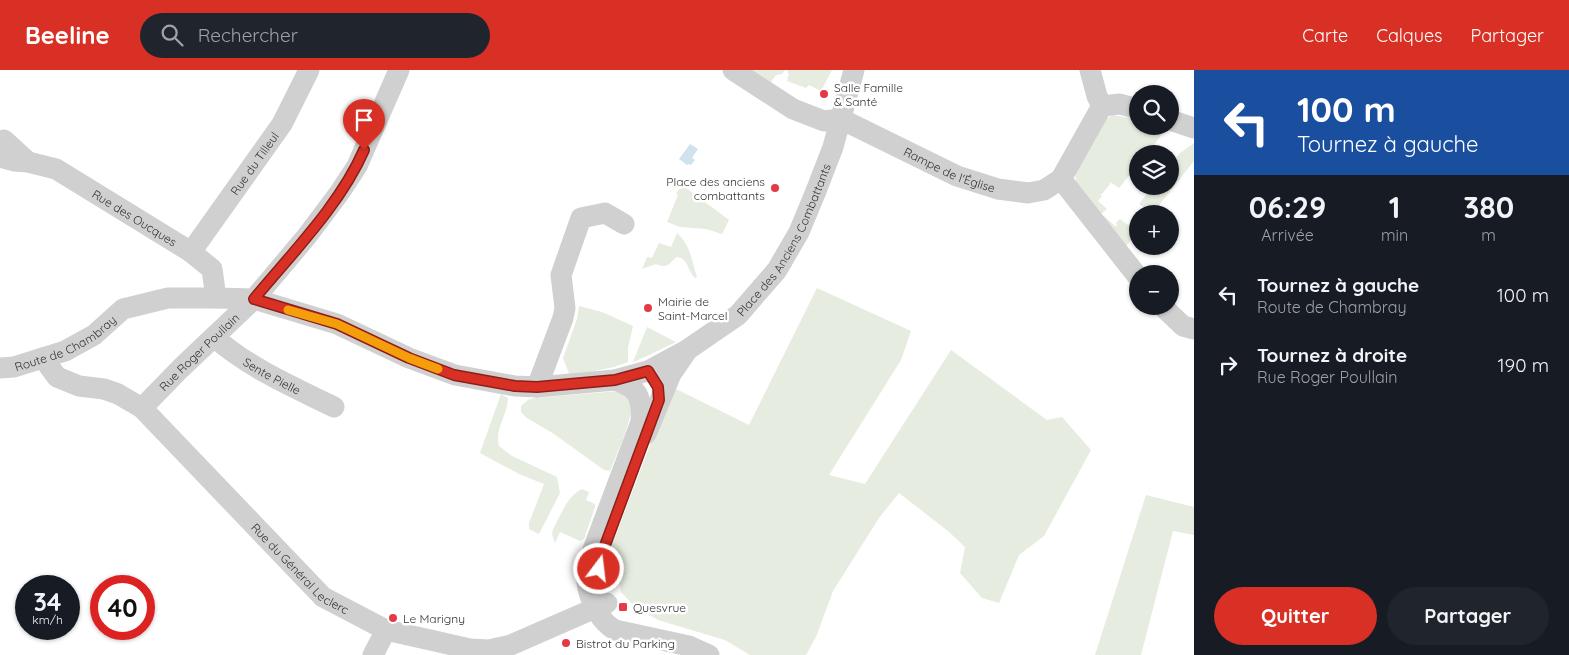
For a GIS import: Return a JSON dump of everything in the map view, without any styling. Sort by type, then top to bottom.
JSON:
[{"type":"street","name":"Rue du Tilleul","points":[[191,252],[282,124],[308,70]]},
{"type":"street","name":"Rue Roger Poullain","points":[[142,408],[254,299],[307,236],[357,166],[399,70]]},
{"type":"street","points":[[733,70],[793,109],[824,121],[841,119]]},
{"type":"street","name":"Place des Anciens Combattants","points":[[648,371],[687,350],[738,315],[778,270],[799,232],[833,146],[854,70]]},
{"type":"street","points":[[1090,70],[1097,96],[1102,106]]},
{"type":"street","points":[[1102,106],[1120,104],[1129,107]]},
{"type":"street","points":[[1102,106],[1061,179],[1129,266]]},
{"type":"street","name":"Rampe de l'Église","points":[[841,119],[957,176],[998,189],[1028,194],[1044,190],[1061,179]]},
{"type":"street","points":[[1179,123],[1194,128]]},
{"type":"street","name":"Rue des Oucques","points":[[1,145],[28,162],[56,169],[191,252],[212,269],[216,298]]},
{"type":"street","points":[[537,387],[563,318],[565,308],[561,276],[581,218],[605,213],[624,224]]},
{"type":"street","name":"Route de Chambray","points":[[0,368],[14,367],[64,351],[94,335],[123,309],[168,298],[216,298],[254,299],[337,324],[409,358],[454,375],[515,386],[537,387],[615,380],[648,371]]},
{"type":"street","points":[[1171,315],[1183,326],[1194,329]]},
{"type":"street","name":"Sente Pielle","points":[[214,337],[226,348],[276,379],[334,408]]},
{"type":"street","points":[[602,606],[603,597],[598,580],[600,559],[659,400],[671,374],[687,350]]},
{"type":"street","name":"Rue du Général Leclerc","points":[[44,358],[57,377],[79,386],[104,389],[118,394],[142,408],[323,597],[386,630],[470,649],[489,650],[511,645],[602,606]]},
{"type":"street","points":[[648,371],[658,387],[659,400]]},
{"type":"street","points":[[615,380],[626,384],[637,392],[642,407],[641,422],[588,563],[586,582],[590,596],[635,634],[689,646],[709,655]]},
{"type":"street","points":[[373,655],[386,630]]},
{"type":"shaded area","points":[[750,70],[785,70],[782,74],[776,75],[770,83]]},
{"type":"shaded area","points":[[788,70],[832,70],[821,91],[809,85],[806,88],[787,81]]},
{"type":"shaded area","points":[[1112,115],[1129,118],[1129,135],[1161,135],[1154,145],[1129,145],[1129,176],[1119,188],[1110,182],[1102,194],[1100,194],[1102,196],[1098,201],[1107,209],[1101,214],[1102,216],[1115,226],[1117,226],[1116,223],[1120,219],[1129,226],[1129,242],[1124,249],[1076,183],[1075,171],[1101,123]]},
{"type":"shaded area","points":[[1194,143],[1194,161],[1179,180],[1179,154]]},
{"type":"shaded area","points":[[682,185],[729,220],[722,234],[706,229],[680,227],[667,222],[678,195],[676,194]]},
{"type":"shaded area","points":[[1146,195],[1167,195],[1159,205],[1139,204]]},
{"type":"shaded area","points":[[677,233],[688,248],[697,277],[695,278],[692,275],[684,260],[677,257],[666,266],[656,264],[642,269],[647,257],[652,258],[659,243],[671,247]]},
{"type":"shaded area","points":[[817,288],[911,331],[901,360],[829,475],[865,484],[951,350],[1047,420],[1062,417],[1091,450],[1044,536],[1019,555],[999,603],[982,598],[960,573],[965,547],[948,531],[899,493],[879,518],[833,591],[816,637],[806,655],[750,655],[725,640],[658,620],[635,607],[621,592],[611,548],[672,387],[749,425]]},
{"type":"shaded area","points":[[579,306],[602,312],[633,326],[628,348],[628,362],[614,367],[570,376],[563,358],[577,319]]},
{"type":"shaded area","points":[[647,327],[676,342],[633,362]]},
{"type":"shaded area","points":[[619,391],[629,396],[631,404],[630,413],[625,434],[610,471],[604,470],[521,412],[521,406],[534,398]]},
{"type":"shaded area","points":[[501,394],[508,398],[498,434],[499,446],[512,456],[557,477],[560,493],[539,534],[529,529],[529,523],[544,484],[519,474],[480,453]]},
{"type":"shaded area","points":[[582,489],[589,492],[586,500],[595,504],[584,539],[580,541],[560,532],[555,543],[552,534],[553,529],[568,501]]},
{"type":"shaded area","points":[[1146,495],[1194,507],[1194,535],[1173,531],[1141,655],[1095,655]]},
{"type":"water","points":[[690,144],[698,149],[692,158],[695,160],[691,165],[687,165],[679,159]]},
{"type":"slow traffic","points":[[288,310],[337,324],[409,358],[438,369]]},
{"type":"place","name":"Salle Famille & Santé","points":[[824,94]]},
{"type":"place","name":"Place des anciens combattants","points":[[775,188]]},
{"type":"place","name":"Mairie de Saint-Marcel","points":[[648,308]]},
{"type":"place","name":"Quesvrue","points":[[623,607]]},
{"type":"place","name":"Le Marigny","points":[[393,618]]},
{"type":"place","name":"Bistrot du Parking","points":[[566,643]]},
{"type":"route","points":[[364,150],[357,166],[340,192],[307,236],[254,299],[337,324],[409,358],[454,375],[515,386],[537,387],[615,380],[648,371],[658,387],[659,400],[600,559],[599,569]]}]
